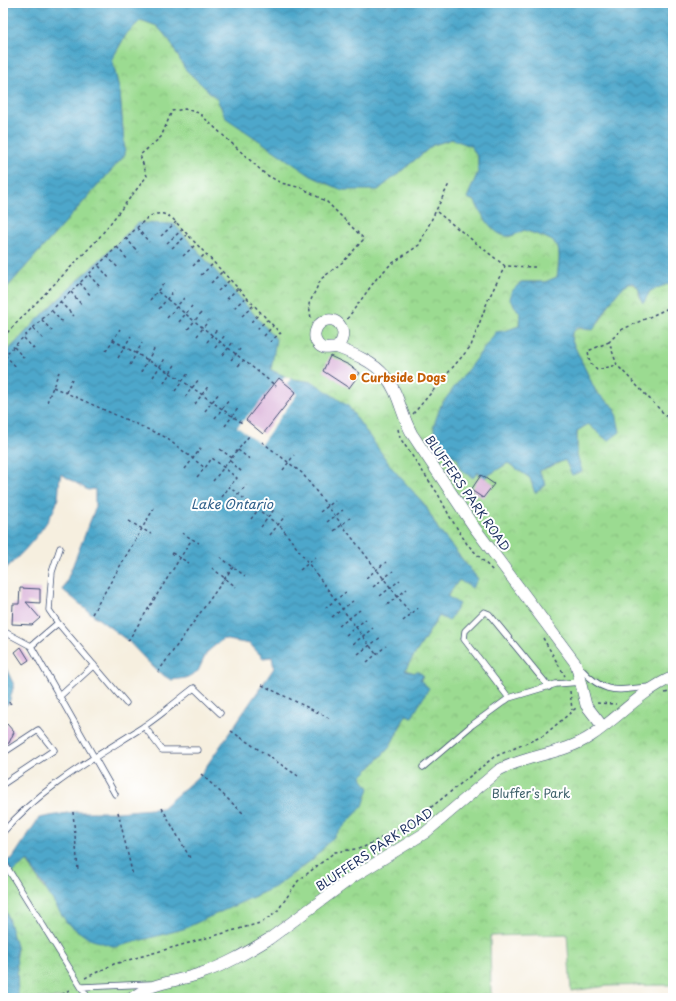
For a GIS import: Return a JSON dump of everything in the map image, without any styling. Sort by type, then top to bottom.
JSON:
[{"type":"street","points":[[317,327],[325,321],[334,321],[342,328],[344,335],[342,342],[337,347]]},
{"type":"street","name":"BLUFFERS PARK ROAD","points":[[317,327],[314,336],[318,345],[327,349],[337,347],[367,361],[385,376],[393,387],[405,422],[412,434],[474,527],[576,664],[588,710],[603,727]]},
{"type":"street","name":"BLUFFERS PARK ROAD","points":[[132,998],[140,991],[155,985],[183,980],[240,957],[269,939],[352,877],[425,833],[499,770],[508,765],[578,742],[590,736],[653,686],[673,677]]},
{"type":"lane","points":[[60,548],[52,572],[49,610],[58,623],[126,703]]},
{"type":"lane","points":[[509,698],[464,639],[465,631],[484,612],[489,614],[549,687]]},
{"type":"lane","points":[[31,646],[58,623]]},
{"type":"lane","points":[[3,630],[31,646],[115,794]]},
{"type":"lane","name":"BLUFFERS PARK ROAD","points":[[576,664],[595,684],[606,689],[617,690],[653,686]]},
{"type":"lane","points":[[59,697],[94,665]]},
{"type":"lane","points":[[423,767],[472,725],[509,698],[567,682],[581,682]]},
{"type":"lane","points":[[3,832],[21,811],[72,771],[144,726],[194,688],[220,713]]},
{"type":"lane","points":[[144,726],[162,750],[198,750]]},
{"type":"lane","points":[[3,753],[38,730],[54,750],[3,784]]},
{"type":"lane","points":[[3,861],[88,998]]},
{"type":"lane","name":"BLUFFERS PARK ROAD","points":[[82,987],[136,984],[155,985]]},
{"type":"path","points":[[3,337],[98,240],[147,176],[140,155],[160,137],[172,111],[185,109],[199,113],[265,174],[281,183],[302,188],[327,202],[364,239],[344,261],[321,279],[309,304],[310,318],[317,327]]},
{"type":"path","points":[[342,328],[377,278],[390,265],[419,245],[449,184]]},
{"type":"path","points":[[436,212],[505,266],[535,267]]},
{"type":"path","points":[[17,368],[4,356],[126,238],[155,214],[166,214],[176,222],[273,326],[280,334],[270,342]]},
{"type":"path","points":[[161,236],[176,222]]},
{"type":"path","points":[[137,228],[149,242]]},
{"type":"path","points":[[167,243],[183,230]]},
{"type":"path","points":[[172,248],[187,235]]},
{"type":"path","points":[[126,238],[138,252]]},
{"type":"path","points":[[183,256],[196,244]]},
{"type":"path","points":[[117,247],[128,260]]},
{"type":"path","points":[[193,266],[205,254]]},
{"type":"path","points":[[107,256],[119,269]]},
{"type":"path","points":[[201,275],[214,263]]},
{"type":"path","points":[[98,265],[109,278]]},
{"type":"path","points":[[409,418],[471,346],[488,300],[505,266]]},
{"type":"path","points":[[210,283],[222,272]]},
{"type":"path","points":[[89,274],[100,287]]},
{"type":"path","points":[[218,291],[230,280]]},
{"type":"path","points":[[150,300],[165,282]]},
{"type":"path","points":[[80,283],[91,296]]},
{"type":"path","points":[[227,299],[238,288]]},
{"type":"path","points":[[159,309],[174,290]]},
{"type":"path","points":[[70,292],[81,304]]},
{"type":"path","points":[[158,292],[276,386]]},
{"type":"path","points":[[234,308],[246,297]]},
{"type":"path","points":[[167,318],[184,298]]},
{"type":"path","points":[[60,302],[74,316]]},
{"type":"path","points":[[242,316],[254,305]]},
{"type":"path","points":[[179,322],[192,306]]},
{"type":"path","points":[[617,365],[597,370],[590,363],[588,351],[609,342],[621,330],[673,306]]},
{"type":"path","points":[[52,310],[63,322]]},
{"type":"path","points":[[188,329],[201,313]]},
{"type":"path","points":[[251,322],[260,313]]},
{"type":"path","points":[[42,320],[54,332]]},
{"type":"path","points":[[197,336],[209,320]]},
{"type":"path","points":[[257,329],[267,320]]},
{"type":"path","points":[[264,336],[273,326]]},
{"type":"path","points":[[33,328],[44,340]]},
{"type":"path","points":[[106,351],[120,329]]},
{"type":"path","points":[[207,342],[217,329]]},
{"type":"path","points":[[214,348],[225,335]]},
{"type":"path","points":[[118,358],[131,336]]},
{"type":"path","points":[[24,337],[35,350]]},
{"type":"path","points":[[113,340],[183,381],[242,423]]},
{"type":"path","points":[[223,355],[233,342]]},
{"type":"path","points":[[609,342],[617,365],[669,419],[673,430]]},
{"type":"path","points":[[130,365],[142,343]]},
{"type":"path","points":[[14,346],[25,358]]},
{"type":"path","points":[[141,372],[154,349]]},
{"type":"path","points":[[231,360],[240,349]]},
{"type":"path","points":[[153,377],[166,357]]},
{"type":"path","points":[[238,366],[244,361]]},
{"type":"path","points":[[164,383],[176,363]]},
{"type":"path","points":[[47,402],[59,372]]},
{"type":"path","points":[[175,390],[189,372]]},
{"type":"path","points":[[3,373],[6,376],[3,395]]},
{"type":"path","points":[[66,393],[72,379]]},
{"type":"path","points":[[185,397],[199,379]]},
{"type":"path","points":[[195,404],[209,385]]},
{"type":"path","points":[[53,387],[165,437],[205,468]]},
{"type":"path","points":[[206,411],[220,393]]},
{"type":"path","points":[[215,418],[229,400]]},
{"type":"path","points":[[225,426],[239,407]]},
{"type":"path","points":[[213,481],[225,468],[249,436]]},
{"type":"path","points":[[262,442],[302,473],[411,614]]},
{"type":"path","points":[[185,469],[201,448]]},
{"type":"path","points":[[220,449],[232,458]]},
{"type":"path","points":[[238,450],[251,460]]},
{"type":"path","points":[[283,470],[294,455]]},
{"type":"path","points":[[197,477],[212,458],[225,468],[237,478],[222,497]]},
{"type":"path","points":[[230,461],[242,472]]},
{"type":"path","points":[[232,504],[246,485]]},
{"type":"path","points":[[229,487],[278,525],[376,654]]},
{"type":"path","points":[[251,519],[266,501]]},
{"type":"path","points":[[320,512],[336,501]]},
{"type":"path","points":[[92,614],[154,508]]},
{"type":"path","points":[[261,526],[275,508]]},
{"type":"path","points":[[327,522],[344,510]]},
{"type":"path","points":[[270,535],[285,516]]},
{"type":"path","points":[[334,531],[350,518]]},
{"type":"path","points":[[129,521],[151,534]]},
{"type":"path","points":[[182,533],[200,543]]},
{"type":"path","points":[[128,641],[192,539]]},
{"type":"path","points":[[172,553],[189,562]]},
{"type":"path","points":[[220,557],[245,576]]},
{"type":"path","points":[[300,570],[316,557]]},
{"type":"path","points":[[366,578],[386,562]]},
{"type":"path","points":[[158,672],[233,567]]},
{"type":"path","points":[[212,568],[236,587]]},
{"type":"path","points":[[373,587],[393,571]]},
{"type":"path","points":[[380,596],[400,580]]},
{"type":"path","points":[[387,605],[406,589]]},
{"type":"path","points":[[325,608],[346,592]]},
{"type":"path","points":[[332,617],[353,601]]},
{"type":"path","points":[[403,620],[418,608]]},
{"type":"path","points":[[339,626],[360,610]]},
{"type":"path","points":[[346,635],[366,619]]},
{"type":"path","points":[[353,644],[373,628]]},
{"type":"path","points":[[358,654],[380,637]]},
{"type":"path","points":[[367,662],[386,646]]},
{"type":"path","points":[[262,685],[331,719]]},
{"type":"path","points":[[569,688],[572,710]]},
{"type":"path","points":[[3,700],[12,704]]},
{"type":"path","points":[[592,703],[618,704]]},
{"type":"path","points":[[84,979],[114,964],[260,923],[276,913],[298,881],[335,852],[362,848],[414,821],[494,757],[543,736],[572,710],[580,707]]},
{"type":"path","points":[[231,731],[298,776]]},
{"type":"path","points":[[201,774],[245,815]]},
{"type":"path","points":[[162,808],[190,858]]},
{"type":"path","points":[[73,812],[78,870]]},
{"type":"path","points":[[118,812],[133,876]]},
{"type":"path","points":[[57,998],[73,987]]},
{"type":"green space","name":"Bluffer's Park","points":[[141,20],[157,26],[170,41],[185,69],[217,99],[226,118],[378,190],[433,145],[452,139],[471,146],[478,158],[478,172],[467,198],[475,201],[479,210],[509,237],[524,230],[551,240],[556,244],[559,255],[557,277],[545,282],[521,282],[512,292],[511,301],[520,313],[519,326],[496,332],[452,455],[484,478],[508,463],[530,478],[535,493],[546,485],[539,471],[577,455],[577,431],[615,408],[596,392],[572,341],[572,333],[579,329],[589,330],[597,324],[617,293],[627,284],[633,284],[639,289],[639,295],[644,302],[652,290],[659,286],[673,282],[673,986],[607,986],[571,991],[567,934],[490,936],[491,993],[496,998],[18,998],[16,947],[3,900],[3,879],[27,861],[44,889],[361,777],[389,748],[406,715],[423,675],[405,670],[439,616],[459,604],[447,597],[459,580],[478,579],[438,529],[425,505],[313,382],[291,379],[271,370],[272,359],[138,223],[37,320],[3,356],[3,292],[125,155],[120,93],[112,59],[127,33]]},
{"type":"water","points":[[3,3],[673,3],[673,282],[650,291],[644,302],[642,302],[639,290],[635,284],[630,283],[624,286],[612,300],[593,330],[580,327],[576,328],[571,335],[572,341],[596,392],[615,408],[620,432],[608,441],[588,424],[577,431],[577,455],[582,471],[572,475],[565,460],[539,471],[546,485],[535,493],[530,478],[508,463],[484,478],[478,472],[473,478],[460,469],[458,459],[452,455],[434,436],[434,425],[441,405],[496,332],[519,326],[520,313],[510,300],[511,292],[521,282],[545,282],[557,277],[559,255],[556,244],[551,240],[524,230],[515,235],[503,236],[493,229],[480,211],[475,201],[467,198],[478,172],[478,158],[471,146],[452,139],[433,145],[378,190],[342,190],[311,176],[226,118],[217,99],[185,69],[170,41],[157,26],[141,20],[127,33],[112,59],[120,93],[125,155],[3,292]]},
{"type":"water","name":"Lake Ontario","points":[[138,223],[174,224],[276,339],[271,370],[291,379],[313,382],[348,406],[392,468],[425,505],[438,529],[478,579],[472,588],[459,580],[447,596],[459,604],[449,621],[439,616],[405,670],[414,673],[417,671],[423,675],[420,680],[429,688],[412,717],[406,715],[389,748],[361,777],[369,788],[363,806],[313,859],[275,887],[183,929],[116,947],[89,939],[67,923],[28,861],[3,879],[3,861],[12,859],[39,818],[73,812],[118,812],[162,808],[201,774],[274,668],[272,657],[263,658],[250,644],[223,639],[207,652],[198,671],[186,678],[171,680],[158,672],[128,641],[63,590],[95,509],[95,489],[88,490],[61,474],[57,502],[48,520],[42,530],[18,557],[3,571],[3,356],[37,320]]},
{"type":"water","points":[[3,662],[14,685],[9,703],[3,707]]},
{"type":"water","points":[[3,900],[16,947],[18,998],[3,998]]},
{"type":"pier","points":[[285,376],[291,379],[284,386],[297,394],[261,444],[237,427]]},
{"type":"building","points":[[330,356],[349,365],[360,373],[349,388],[323,371]]},
{"type":"building","points":[[279,378],[296,392],[263,434],[246,420]]},
{"type":"building","points":[[481,475],[494,484],[483,498],[471,490]]},
{"type":"building","points":[[20,588],[40,589],[40,603],[26,602],[40,618],[32,625],[12,624],[13,604],[19,604]]},
{"type":"building","points":[[21,647],[29,660],[23,664],[15,652]]},
{"type":"building","points":[[7,724],[14,732],[9,743],[3,745],[3,728]]},
{"type":"place","name":"Curbside Dogs","points":[[353,377]]}]
